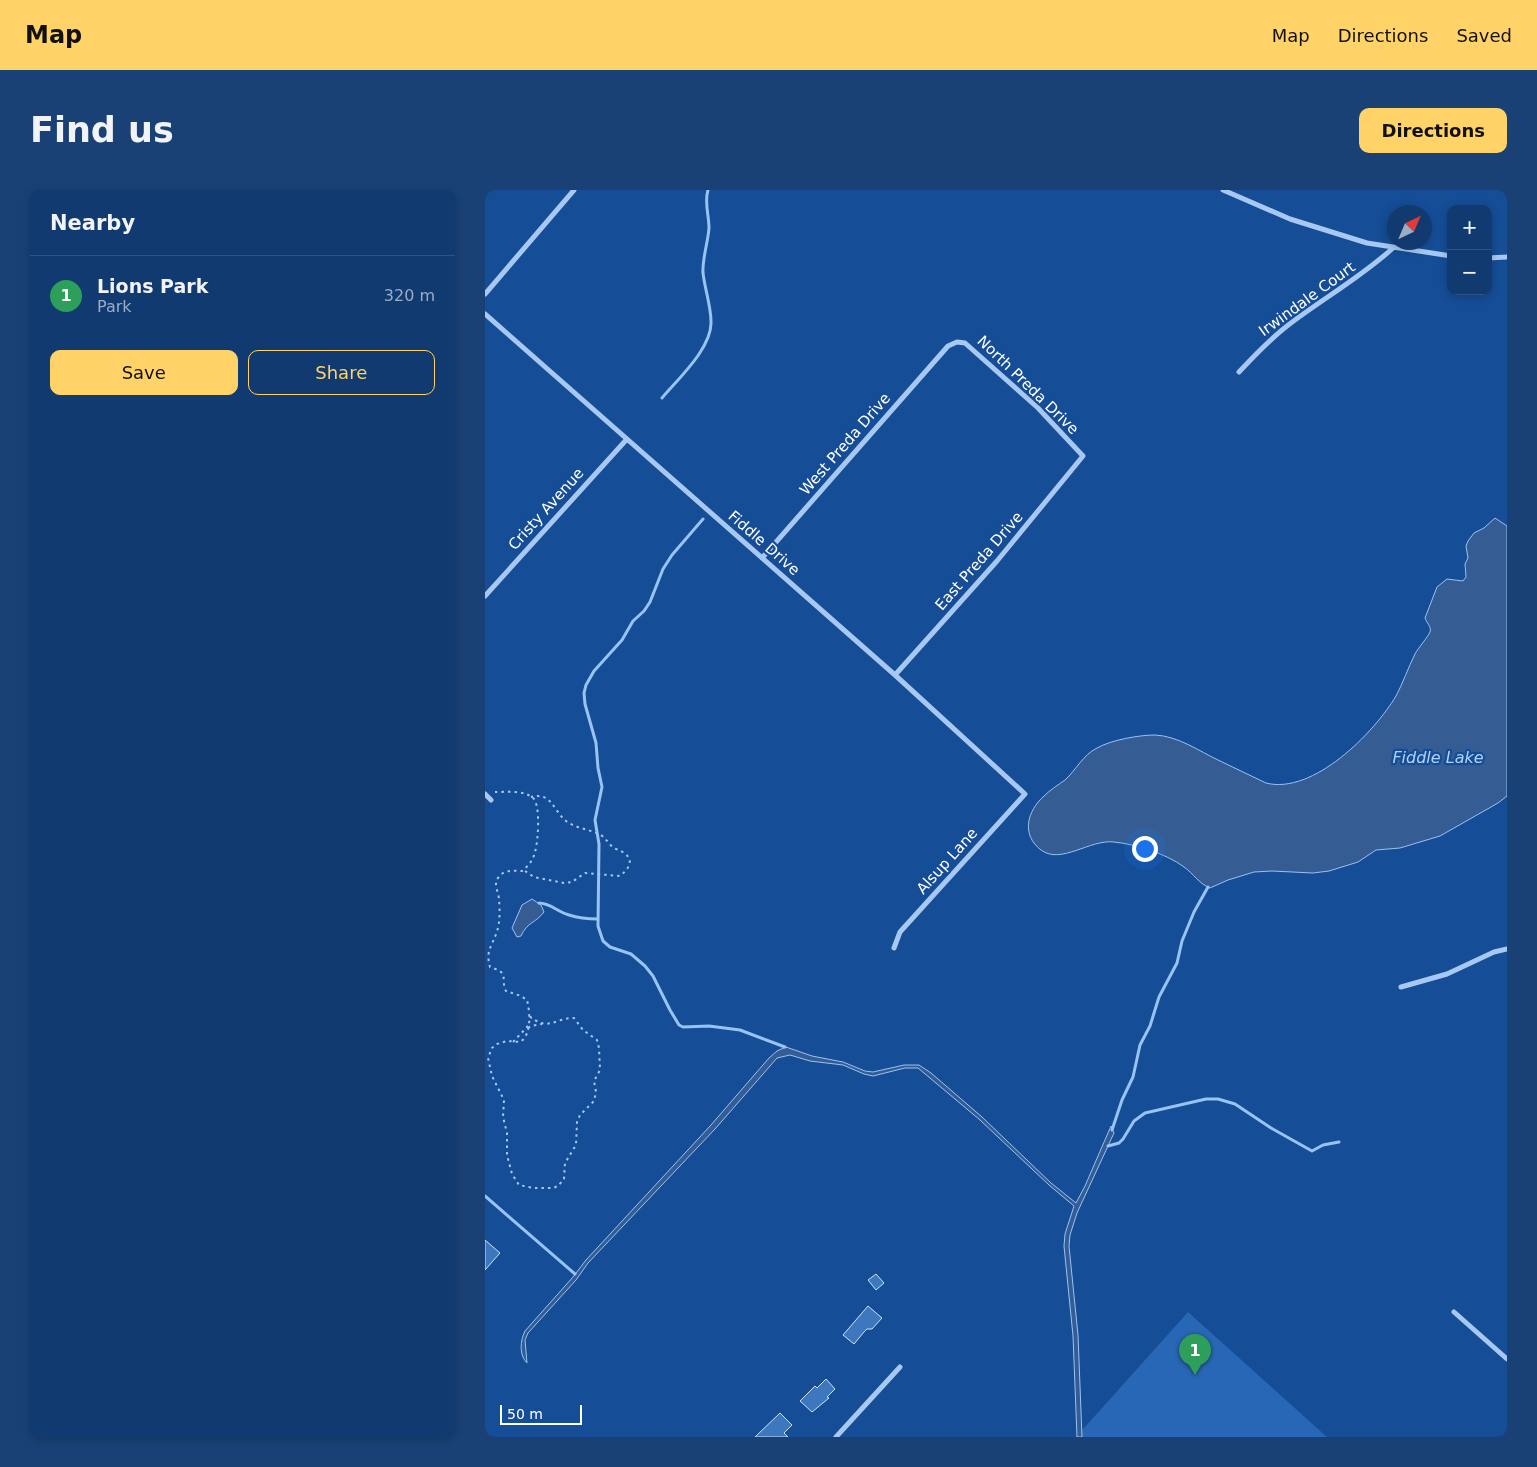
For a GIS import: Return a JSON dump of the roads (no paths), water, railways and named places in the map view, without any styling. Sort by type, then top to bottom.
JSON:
[{"type":"street","points":[[485,294],[574,190]]},
{"type":"street","points":[[1223,190],[1256,205],[1315,227],[1367,243],[1387,247]]},
{"type":"street","name":"Irwindale Court","points":[[1239,372],[1264,345],[1286,327],[1371,268],[1391,250]]},
{"type":"street","points":[[1408,250],[1447,255]]},
{"type":"street","points":[[1492,258],[1507,257]]},
{"type":"street","name":"Fiddle Drive","points":[[485,314],[895,676],[1025,794]]},
{"type":"street","name":"North Preda Drive","points":[[947,346],[957,342],[965,343],[1038,408],[1083,456],[1081,461]]},
{"type":"street","name":"West Preda Drive","points":[[762,558],[947,346]]},
{"type":"street","name":"Cristy Avenue","points":[[485,596],[627,439]]},
{"type":"street","name":"East Preda Drive","points":[[895,676],[997,561],[1081,461]]},
{"type":"street","points":[[485,794],[491,800]]},
{"type":"street","name":"Alsup Lane","points":[[894,948],[900,932],[1025,794]]},
{"type":"street","points":[[1401,987],[1447,974],[1494,952],[1507,949]]},
{"type":"street","points":[[1454,1312],[1507,1360]]},
{"type":"street","points":[[836,1437],[900,1367]]},
{"type":"water","name":"Fiddle Lake","points":[[1495,518],[1507,526],[1507,796],[1498,803],[1440,836],[1400,848],[1376,850],[1358,862],[1329,871],[1313,873],[1254,872],[1210,888],[1202,884],[1177,862],[1151,850],[1114,842],[1105,842],[1057,855],[1041,850],[1035,844],[1029,830],[1029,823],[1030,816],[1038,802],[1065,780],[1092,751],[1117,740],[1148,735],[1172,738],[1266,783],[1284,784],[1303,780],[1322,771],[1358,743],[1386,711],[1396,696],[1415,654],[1430,632],[1430,626],[1425,618],[1437,587],[1447,579],[1463,581],[1466,577],[1465,564],[1468,558],[1466,546],[1468,541],[1474,533],[1484,528]]},
{"type":"water","points":[[532,899],[541,905],[544,912],[523,931],[521,936],[517,937],[512,928],[522,905]]},
{"type":"water","points":[[786,1047],[812,1056],[843,1062],[865,1071],[873,1072],[904,1065],[919,1065],[982,1117],[1051,1183],[1076,1203],[1111,1126],[1114,1133],[1077,1213],[1070,1235],[1069,1246],[1078,1335],[1082,1437],[1077,1437],[1073,1336],[1064,1246],[1065,1234],[1074,1206],[980,1120],[918,1068],[905,1068],[873,1076],[843,1065],[810,1061],[790,1055],[777,1058],[715,1129],[588,1263],[576,1280],[528,1333],[525,1340],[527,1363],[524,1360],[521,1348],[525,1331],[586,1260],[711,1125],[769,1058],[777,1051]]},
{"type":"waterway","points":[[662,398],[693,363],[710,332],[711,316],[703,268],[709,228],[708,190]]},
{"type":"waterway","points":[[703,519],[672,555],[663,569],[650,602],[644,611],[633,621],[622,640],[594,671],[586,685],[584,693],[585,704],[596,743],[602,787],[595,820],[599,844],[598,926],[603,941],[610,947],[631,954],[645,966],[653,976],[679,1025],[683,1027],[709,1026],[740,1030],[785,1047]]},
{"type":"waterway","points":[[1112,1130],[1122,1100],[1133,1077],[1140,1045],[1150,1026],[1159,997],[1177,963],[1182,941],[1194,912],[1208,887]]},
{"type":"waterway","points":[[539,903],[547,904],[572,916],[598,919]]},
{"type":"waterway","points":[[1108,1146],[1119,1143],[1134,1121],[1145,1113],[1206,1099],[1218,1099],[1235,1104],[1271,1128],[1312,1151],[1323,1145],[1339,1142]]},
{"type":"waterway","points":[[485,1196],[575,1274]]},
{"type":"place","name":"Lions Park","points":[[1195,1375]]}]
